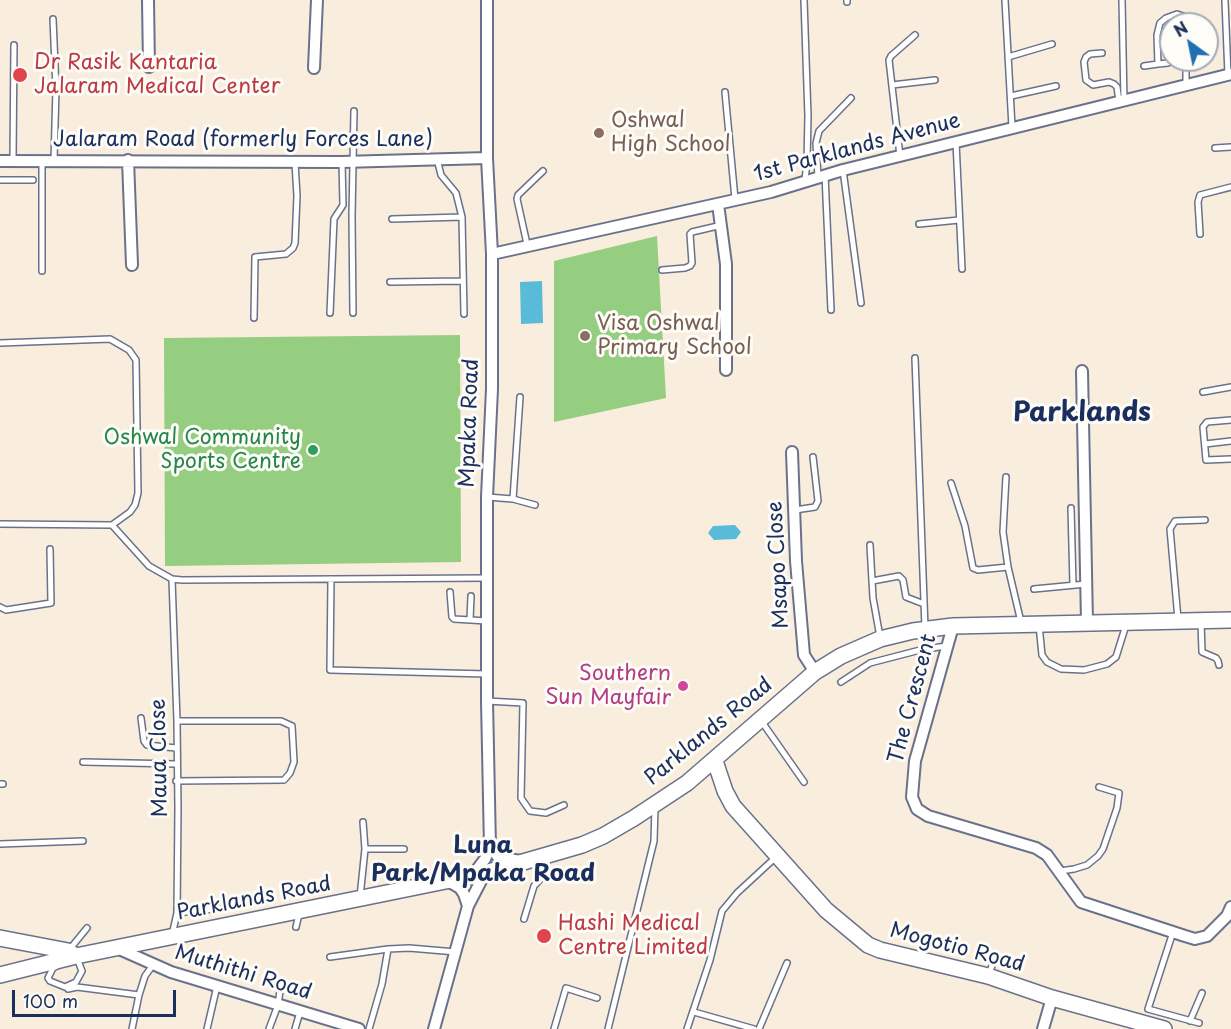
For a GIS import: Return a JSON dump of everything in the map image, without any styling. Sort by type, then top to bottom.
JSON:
[{"type":"main road","name":"Parklands Road","points":[[0,975],[72,954],[298,919],[360,899],[525,862],[603,836],[687,783],[816,672],[842,656],[880,639],[925,629],[953,626],[1231,620]]},
{"type":"main road","name":"Mogotio Road","points":[[715,761],[725,791],[733,806],[799,883],[826,910],[868,945],[880,950],[991,970],[1052,998],[1164,1029]]},
{"type":"main road","name":"Parklands Road","points":[[0,938],[72,954]]},
{"type":"street","points":[[148,0],[149,68]]},
{"type":"street","points":[[314,68],[317,0]]},
{"type":"street","name":"Mpaka Road","points":[[487,0],[487,158],[492,254],[492,389],[486,578],[490,847]]},
{"type":"street","name":"1st Parklands Avenue","points":[[492,254],[527,244],[771,192],[843,170],[1230,74]]},
{"type":"street","name":"Jalaram Road (formerly Forces Lane)","points":[[0,161],[342,162],[487,158]]},
{"type":"street","points":[[128,160],[132,265]]},
{"type":"street","points":[[718,204],[726,264],[726,370]]},
{"type":"street","points":[[1082,371],[1088,622]]},
{"type":"street","name":"Msapo Close","points":[[792,452],[796,561],[804,655],[816,672]]},
{"type":"street","name":"The Crescent","points":[[953,626],[915,761],[912,781],[913,803],[920,813],[1036,848],[1047,855],[1081,903],[1195,939],[1207,936],[1227,916],[1231,907]]},
{"type":"street","points":[[490,847],[495,855],[502,859],[525,862]]},
{"type":"street","points":[[434,1029],[468,906],[490,847]]},
{"type":"street","points":[[446,879],[460,888],[468,906]]},
{"type":"street","name":"Muthithi Road","points":[[117,948],[153,965],[359,1029]]},
{"type":"street","points":[[1043,1029],[1052,998]]},
{"type":"lane","points":[[804,0],[808,116],[805,180]]},
{"type":"lane","points":[[1005,0],[1012,128]]},
{"type":"lane","points":[[1121,101],[1122,0]]},
{"type":"lane","points":[[1225,1],[1230,74]]},
{"type":"lane","points":[[53,19],[56,88],[54,160]]},
{"type":"lane","points":[[1144,66],[1158,64],[1159,27]]},
{"type":"lane","points":[[900,156],[889,65],[891,56],[915,35]]},
{"type":"lane","points":[[1008,57],[1052,44]]},
{"type":"lane","points":[[13,160],[14,45]]},
{"type":"lane","points":[[1102,53],[1090,54],[1086,57],[1084,62],[1086,80],[1093,85],[1109,82],[1114,84],[1118,87],[1121,101]]},
{"type":"lane","points":[[1186,72],[1186,85]]},
{"type":"lane","points":[[892,85],[935,80]]},
{"type":"lane","points":[[1011,96],[1056,86]]},
{"type":"lane","points":[[725,92],[735,199]]},
{"type":"lane","points":[[831,310],[821,176],[816,143],[819,131],[850,98]]},
{"type":"lane","points":[[353,313],[354,111]]},
{"type":"lane","points":[[956,142],[962,269]]},
{"type":"lane","points":[[1215,148],[1231,147]]},
{"type":"lane","points":[[437,159],[441,175],[456,193],[462,217],[464,314]]},
{"type":"lane","points":[[42,161],[42,272]]},
{"type":"lane","points":[[254,318],[255,257],[286,254],[295,243],[297,188],[294,161]]},
{"type":"lane","points":[[330,314],[334,219],[343,205],[342,162]]},
{"type":"lane","points":[[843,170],[861,303]]},
{"type":"lane","points":[[527,244],[517,200],[519,195],[543,171]]},
{"type":"lane","points":[[0,180],[33,180]]},
{"type":"lane","points":[[1200,234],[1198,202],[1200,195],[1231,187]]},
{"type":"lane","points":[[392,219],[462,217]]},
{"type":"lane","points":[[919,224],[959,220]]},
{"type":"lane","points":[[662,270],[690,266],[692,263],[690,234],[722,225]]},
{"type":"lane","points":[[390,282],[462,281]]},
{"type":"lane","points":[[0,343],[110,339],[129,350],[136,360],[138,494],[135,505],[112,525],[0,524]]},
{"type":"lane","points":[[915,358],[925,629]]},
{"type":"lane","points":[[1203,392],[1231,387]]},
{"type":"lane","points":[[513,499],[520,397]]},
{"type":"lane","points":[[1231,420],[1204,424],[1206,460],[1231,459]]},
{"type":"lane","points":[[1205,444],[1231,441]]},
{"type":"lane","points":[[795,510],[815,507],[818,501],[813,457]]},
{"type":"lane","points":[[1006,477],[1003,532],[1008,567],[1021,624]]},
{"type":"lane","points":[[951,483],[965,526],[973,568],[978,570],[1008,567]]},
{"type":"lane","points":[[487,497],[513,499],[535,505]]},
{"type":"lane","points":[[1071,508],[1073,585]]},
{"type":"lane","points":[[1178,621],[1170,529],[1175,521],[1205,520]]},
{"type":"lane","points":[[112,525],[149,566],[172,579],[486,578]]},
{"type":"lane","points":[[870,545],[872,581],[880,639]]},
{"type":"lane","points":[[0,607],[6,610],[51,603],[50,549]]},
{"type":"lane","points":[[872,581],[899,576],[903,580],[906,597],[924,604]]},
{"type":"lane","name":"Maua Close","points":[[172,579],[177,721],[177,913],[172,937]]},
{"type":"lane","points":[[331,579],[330,670],[487,674]]},
{"type":"lane","points":[[1034,589],[1087,584]]},
{"type":"lane","points":[[450,592],[452,617],[487,621]]},
{"type":"lane","points":[[470,620],[471,596]]},
{"type":"lane","points":[[1201,621],[1200,648],[1205,655],[1218,661],[1219,665]]},
{"type":"lane","points":[[1039,623],[1042,655],[1047,662],[1061,669],[1084,670],[1107,664],[1116,657],[1127,622]]},
{"type":"lane","points":[[842,682],[870,663],[914,651],[947,646]]},
{"type":"lane","points":[[487,701],[523,703],[521,798],[530,811],[546,813],[564,805]]},
{"type":"lane","points":[[141,718],[144,741],[147,745],[176,748]]},
{"type":"lane","points":[[760,719],[804,782]]},
{"type":"lane","points":[[176,781],[284,780],[290,773],[294,762],[292,726],[282,721],[177,721]]},
{"type":"lane","points":[[83,762],[176,764]]},
{"type":"lane","points":[[1059,871],[1087,865],[1103,849],[1117,808],[1119,794],[1099,787]]},
{"type":"lane","points":[[608,1029],[654,841],[655,804]]},
{"type":"lane","points":[[360,899],[365,849],[363,822]]},
{"type":"lane","points":[[0,844],[83,841]]},
{"type":"lane","points":[[365,849],[404,849]]},
{"type":"lane","points":[[524,919],[534,886],[547,872],[547,856]]},
{"type":"lane","points":[[687,1029],[694,1012],[722,911],[737,893],[777,856]]},
{"type":"lane","points":[[177,913],[222,908]]},
{"type":"lane","points":[[72,954],[82,971],[76,982],[65,987],[50,981],[48,978],[53,968],[72,954],[87,928]]},
{"type":"lane","points":[[1173,932],[1148,1009],[1199,1023]]},
{"type":"lane","points":[[330,957],[409,948],[456,952]]},
{"type":"lane","points":[[369,1029],[382,984],[388,949]]},
{"type":"lane","points":[[759,1029],[787,963]]},
{"type":"lane","points":[[132,1029],[145,976],[153,965]]},
{"type":"lane","points":[[207,1029],[217,986]]},
{"type":"lane","points":[[68,988],[77,987],[139,995]]},
{"type":"lane","points":[[554,1029],[566,988],[597,998]]},
{"type":"lane","points":[[269,1029],[278,1005],[280,991]]},
{"type":"lane","points":[[1190,1021],[1202,993]]},
{"type":"lane","points":[[295,1029],[300,1012]]},
{"type":"lane","points":[[694,1012],[754,1029]]},
{"type":"green space","points":[[657,236],[666,398],[554,422],[554,261]]},
{"type":"green space","name":"Oshwal Community Sports Centre","points":[[460,335],[461,562],[165,566],[164,338]]},
{"type":"water","points":[[542,281],[543,323],[521,324],[520,282]]},
{"type":"water","points":[[735,525],[741,532],[736,539],[714,540],[708,533],[713,526]]},
{"type":"place","name":"Dr Rasik Kantaria Jalaram Medical Center","points":[[20,75]]},
{"type":"place","name":"Oshwal High School","points":[[599,133]]},
{"type":"place","name":"Visa Oshwal Primary School","points":[[585,336]]},
{"type":"place","name":"Oshwal Community Sports Centre","points":[[313,450]]},
{"type":"place","name":"Southern Sun Mayfair","points":[[683,686]]},
{"type":"place","name":"Hashi Medical Centre Limited","points":[[544,936]]},
{"type":"district","name":"Parklands","points":[[1082,414]]},
{"type":"district","name":"Luna Park/Mpaka Road","points":[[483,860]]}]
